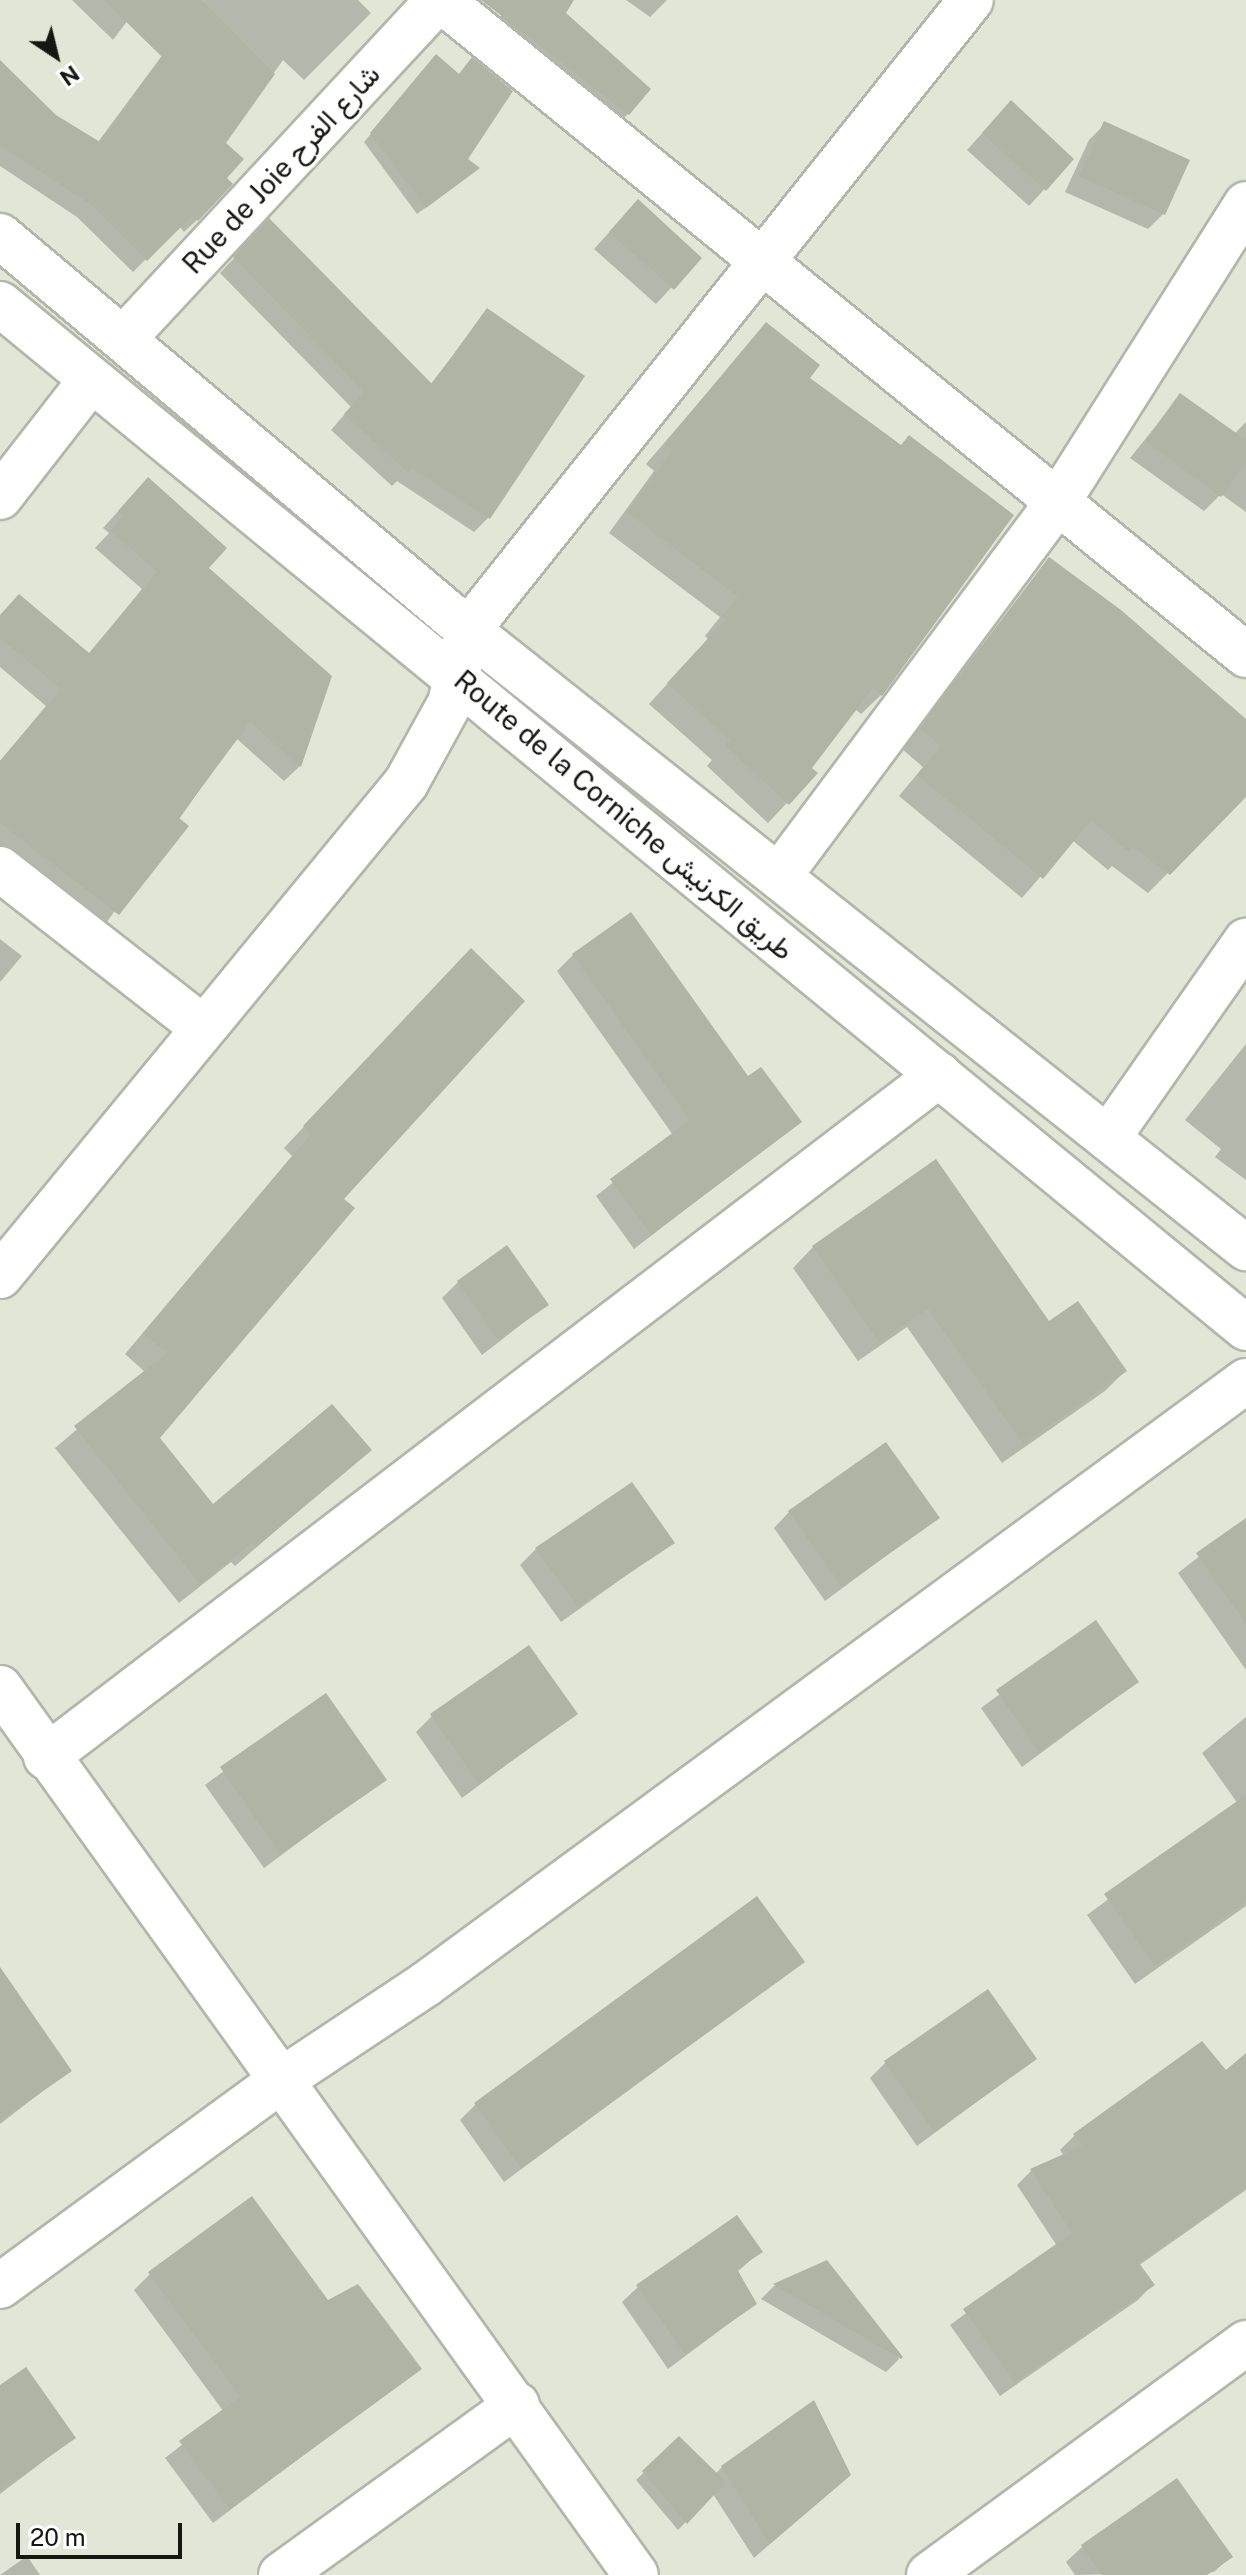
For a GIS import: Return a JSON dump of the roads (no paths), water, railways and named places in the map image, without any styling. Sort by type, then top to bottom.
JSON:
[{"type":"street","points":[[440,0],[1056,505],[1246,655]]},
{"type":"street","name":"Rue de Joie شارع الفرح","points":[[125,337],[440,0]]},
{"type":"street","points":[[0,1276],[406,783],[450,703],[468,630],[971,0]]},
{"type":"street","points":[[779,876],[1056,505],[1246,204]]},
{"type":"street","name":"Route de la Corniche طريق الكرنيش","points":[[0,236],[125,337],[468,630],[1246,1248]]},
{"type":"street","name":"Route de la Corniche طريق الكرنيش","points":[[0,304],[1246,1328]]},
{"type":"street","points":[[0,497],[91,380]]},
{"type":"street","points":[[0,869],[202,1027]]},
{"type":"street","points":[[1108,1138],[1246,941]]},
{"type":"street","points":[[46,1757],[939,1075]]},
{"type":"street","points":[[0,2286],[283,2079],[426,1984],[1246,1381]]},
{"type":"street","points":[[0,1688],[46,1757],[283,2079],[636,2575]]},
{"type":"street","points":[[929,2575],[1246,2343]]},
{"type":"street","points":[[281,2575],[517,2405]]}]
